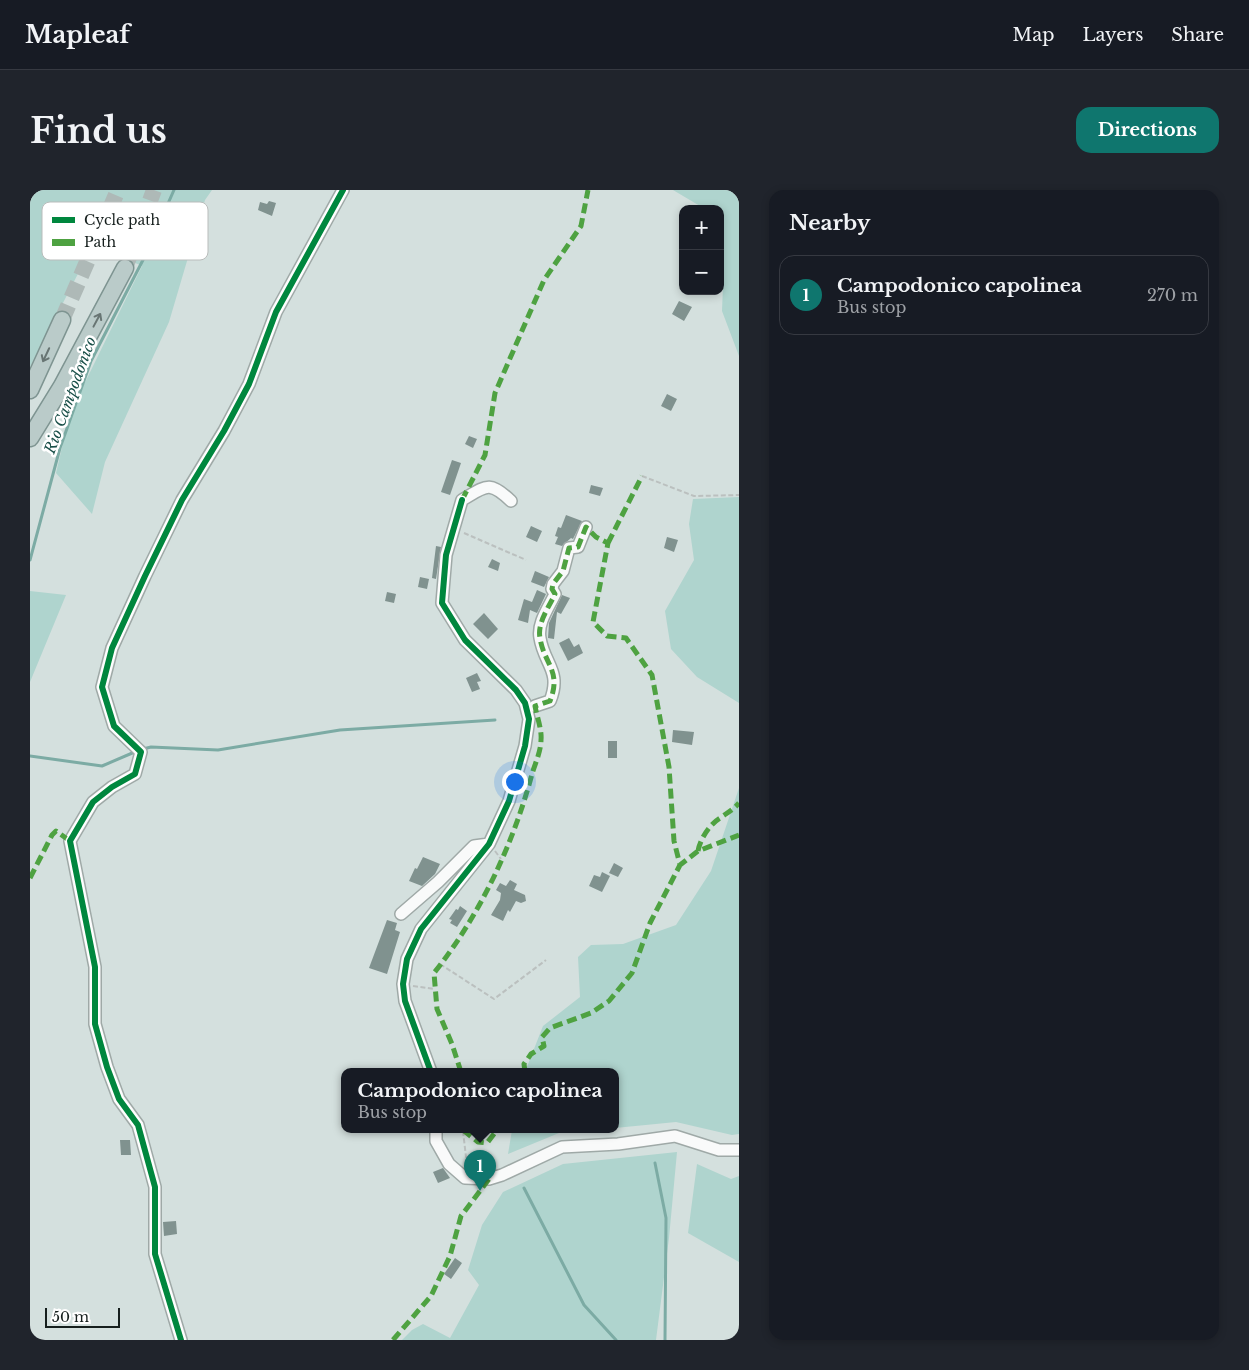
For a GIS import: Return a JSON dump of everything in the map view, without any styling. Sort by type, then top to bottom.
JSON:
[{"type":"highway","points":[[31,438],[62,386],[125,268]]},
{"type":"highway","points":[[30,390],[62,320]]},
{"type":"street","points":[[181,1340],[155,1254],[155,1187],[138,1125],[120,1099],[107,1067],[96,1024],[95,966],[70,840],[93,802],[112,786],[135,774],[141,752],[114,726],[102,687],[112,648],[182,500],[224,431],[249,384],[276,312],[343,190]]},
{"type":"street","points":[[430,1068],[405,1001],[403,984],[407,960],[421,930],[489,844],[509,801],[525,746],[529,719],[525,703],[516,690],[465,640],[442,603],[446,555],[462,500],[480,489],[493,487],[511,501]]},
{"type":"street","points":[[535,706],[550,701],[555,689],[555,679],[539,637],[543,617],[555,594],[552,589],[553,584],[563,571],[569,548],[578,547],[586,527]]},
{"type":"street","points":[[401,914],[438,882],[474,846],[489,844]]},
{"type":"street","points":[[436,1133],[436,1141],[449,1164],[466,1178],[489,1179],[502,1175],[562,1147],[618,1144],[675,1136],[719,1150],[739,1150]]},
{"type":"path","points":[[642,476],[694,496],[739,495]]},
{"type":"path","points":[[453,531],[468,534],[526,560]]},
{"type":"path","points":[[440,964],[494,999],[546,960]]},
{"type":"path","points":[[403,984],[435,989]]},
{"type":"path","points":[[463,1133],[466,1158],[489,1179]]},
{"type":"green space","points":[[30,190],[212,190],[204,202],[42,202],[42,260],[84,260],[30,367]]},
{"type":"green space","points":[[673,190],[739,190],[739,356],[722,311],[724,295],[724,205],[698,205]]},
{"type":"green space","points":[[129,260],[187,260],[169,322],[105,462],[92,514],[56,473],[70,413],[142,266]]},
{"type":"green space","points":[[739,497],[739,703],[697,677],[671,649],[665,611],[694,560],[689,524],[693,499]]},
{"type":"green space","points":[[30,591],[66,595],[30,682]]},
{"type":"green space","points":[[739,788],[739,1134],[732,1135],[676,1122],[619,1128],[619,1068],[527,1068],[543,1026],[580,997],[578,957],[591,945],[623,944],[676,925],[711,871]]},
{"type":"green space","points":[[512,1133],[559,1133],[508,1154]]},
{"type":"green space","points":[[677,1152],[669,1238],[656,1340],[402,1340],[412,1330],[423,1324],[450,1338],[479,1285],[468,1270],[482,1225],[503,1192],[563,1164]]},
{"type":"green space","points":[[697,1164],[731,1179],[739,1176],[739,1262],[688,1233]]},
{"type":"building","points":[[269,201],[276,203],[272,216],[258,210],[260,202],[267,204]]},
{"type":"building","points":[[679,301],[692,307],[684,321],[672,314]]},
{"type":"building","points":[[667,394],[677,399],[671,411],[661,406]]},
{"type":"building","points":[[469,436],[477,439],[473,448],[465,444]]},
{"type":"building","points":[[452,460],[461,463],[450,495],[441,492]]},
{"type":"building","points":[[591,485],[603,488],[600,496],[589,493]]},
{"type":"building","points":[[566,515],[582,521],[573,539],[571,538],[562,546],[555,544],[558,537],[555,536],[558,527],[561,528]]},
{"type":"building","points":[[531,526],[542,531],[537,542],[526,537]]},
{"type":"building","points":[[667,537],[678,540],[674,552],[664,548]]},
{"type":"building","points":[[436,546],[441,547],[436,579],[432,578]]},
{"type":"building","points":[[492,559],[500,563],[498,571],[488,567]]},
{"type":"building","points":[[535,571],[549,577],[544,587],[531,582]]},
{"type":"building","points":[[420,577],[429,579],[427,589],[418,587]]},
{"type":"building","points":[[537,590],[546,594],[537,613],[530,610],[528,623],[518,620],[524,599],[532,602]]},
{"type":"building","points":[[387,592],[396,594],[394,603],[385,601]]},
{"type":"building","points":[[562,595],[570,598],[561,614],[557,612],[554,639],[548,638],[549,623]]},
{"type":"building","points":[[484,613],[498,629],[488,639],[473,624]]},
{"type":"building","points":[[569,638],[574,647],[579,644],[583,653],[568,661],[559,643]]},
{"type":"building","points":[[477,673],[481,681],[477,682],[480,689],[472,692],[466,678]]},
{"type":"building","points":[[673,730],[694,732],[692,745],[672,742]]},
{"type":"building","points":[[608,741],[617,741],[617,758],[608,758]]},
{"type":"building","points":[[423,857],[440,864],[435,874],[422,886],[409,881]]},
{"type":"building","points":[[614,863],[623,868],[618,877],[609,873]]},
{"type":"building","points":[[602,872],[610,876],[602,892],[589,886],[594,875],[600,877]]},
{"type":"building","points":[[510,880],[517,884],[514,890],[525,895],[526,901],[521,903],[516,901],[510,912],[508,910],[503,921],[491,915],[500,900],[501,893],[496,890],[500,883],[506,886]]},
{"type":"building","points":[[460,906],[467,911],[457,927],[450,923],[452,920],[449,919]]},
{"type":"building","points":[[387,920],[397,923],[395,930],[400,932],[387,974],[369,968]]},
{"type":"building","points":[[120,1140],[130,1140],[131,1155],[121,1155]]},
{"type":"building","points":[[443,1168],[450,1178],[438,1183],[433,1172]]},
{"type":"building","points":[[176,1221],[177,1234],[164,1236],[163,1222]]},
{"type":"building","points":[[455,1258],[462,1263],[451,1279],[444,1274]]},
{"type":"waterway","name":"Rio Campodonico","points":[[169,202],[174,190]]},
{"type":"waterway","name":"Rio Campodonico","points":[[30,560],[60,448],[91,361],[143,260]]},
{"type":"waterway","points":[[143,749],[151,747],[218,750],[340,730],[495,720]]},
{"type":"waterway","points":[[30,756],[102,766],[137,751]]},
{"type":"waterway","points":[[655,1163],[666,1218],[665,1340]]},
{"type":"waterway","points":[[524,1188],[584,1305],[616,1340]]},
{"type":"tunnel","points":[[113,202],[118,190]]},
{"type":"tunnel","points":[[150,202],[154,190]]},
{"type":"tunnel","points":[[62,320],[88,260]]},
{"type":"tunnel","points":[[125,268],[128,260]]},
{"type":"marked path","points":[[462,500],[485,455],[495,393],[544,280],[581,226],[588,190]]},
{"type":"marked path","points":[[608,543],[642,476]]},
{"type":"marked path","points":[[460,1068],[437,1009],[434,973],[451,951],[480,903],[505,853],[524,801],[541,744],[541,732],[535,706],[550,701],[554,682],[551,668],[542,647],[540,627],[555,594],[552,589],[553,584],[563,571],[569,548],[578,547],[586,527],[596,537],[608,543],[593,622],[607,636],[626,638],[652,675],[669,767],[674,841],[680,865],[698,851],[739,835]]},
{"type":"marked path","points":[[698,851],[703,837],[709,828],[739,803]]},
{"type":"marked path","points":[[30,878],[52,835],[56,831],[70,841]]},
{"type":"marked path","points":[[524,1068],[524,1064],[531,1054],[544,1046],[542,1037],[550,1028],[591,1013],[609,1001],[632,973],[650,923],[680,865]]},
{"type":"marked path","points":[[467,1133],[478,1142],[487,1143],[495,1133]]},
{"type":"marked path","points":[[393,1340],[431,1296],[450,1256],[461,1216],[489,1179]]},
{"type":"cycle path","points":[[181,1340],[155,1254],[155,1187],[138,1125],[119,1099],[107,1067],[95,1024],[95,967],[70,841],[93,802],[112,787],[135,774],[141,752],[114,726],[102,687],[112,648],[182,500],[224,431],[249,384],[276,312],[343,190]]},
{"type":"cycle path","points":[[430,1068],[405,1001],[403,984],[407,959],[421,929],[489,844],[509,801],[525,746],[529,719],[525,703],[516,690],[465,640],[442,603],[446,555],[462,500]]},
{"type":"place","name":"Campodonico capolinea","points":[[480,1191]]}]
